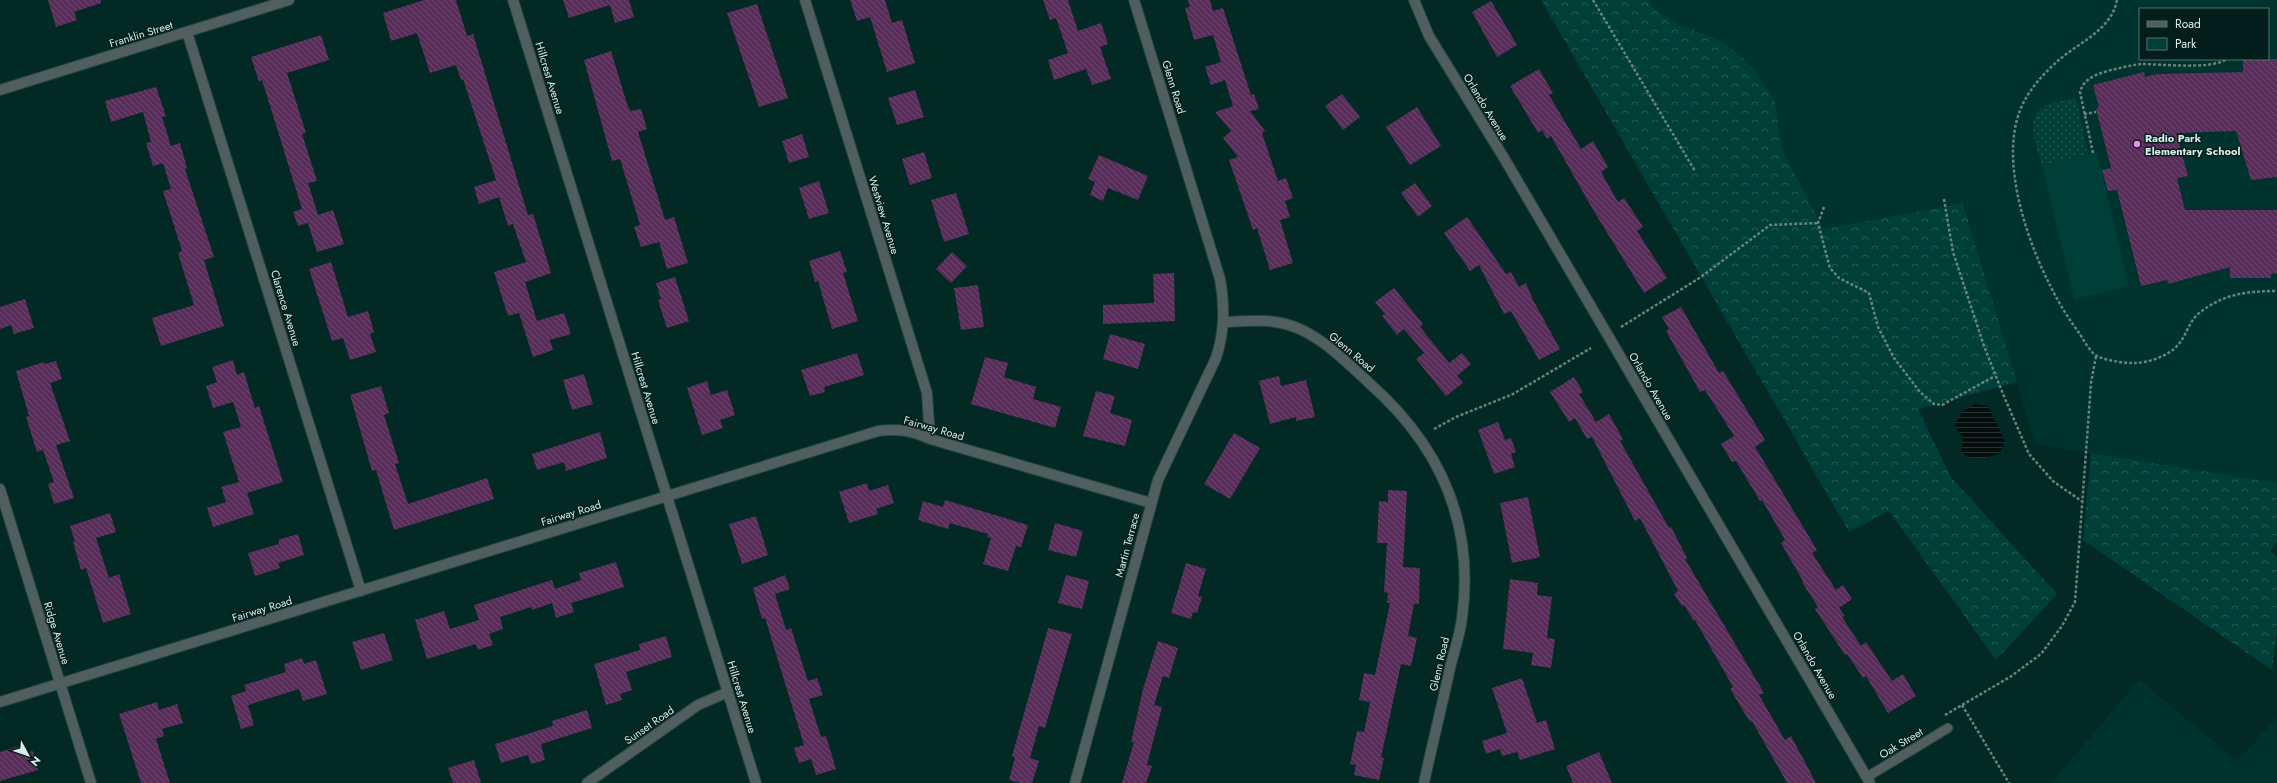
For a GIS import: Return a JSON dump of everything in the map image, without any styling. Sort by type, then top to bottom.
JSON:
[{"type":"street","name":"Franklin Street","points":[[0,90],[289,0]]},
{"type":"street","name":"Hillcrest Avenue","points":[[514,0],[756,783]]},
{"type":"street","name":"Westview Avenue","points":[[805,0],[927,393],[930,439]]},
{"type":"street","name":"Glenn Road","points":[[1134,0],[1220,278],[1224,301],[1224,322],[1277,322],[1315,338],[1342,358],[1390,401],[1414,427],[1439,468],[1455,508],[1463,550],[1465,584],[1462,619],[1424,783]]},
{"type":"street","name":"Orlando Avenue","points":[[1414,0],[1429,36],[1508,165],[1868,780]]},
{"type":"street","name":"Clarence Avenue","points":[[187,32],[361,591]]},
{"type":"street","name":"Martin Terrace","points":[[1074,783],[1160,474],[1216,358],[1222,339],[1224,322]]},
{"type":"street","name":"Fairway Road","points":[[0,702],[878,430],[902,429],[930,439],[1151,503]]},
{"type":"street","name":"Ridge Avenue","points":[[0,490],[91,783]]},
{"type":"street","name":"Sunset Road","points":[[587,783],[698,705],[728,692]]},
{"type":"lane","name":"Oak Street","points":[[1868,780],[1948,728]]},
{"type":"path","points":[[1593,0],[1695,171]]},
{"type":"path","points":[[2117,0],[2116,7],[2103,27],[2060,59],[2037,81],[2021,108],[2015,126],[2011,150],[2021,216],[2057,302],[2096,356],[2113,361],[2136,363],[2166,355],[2178,345],[2197,315],[2212,304],[2228,296],[2249,291],[2277,291]]},
{"type":"path","points":[[2093,153],[2080,92],[2082,85],[2101,73],[2139,64],[2204,64],[2220,63],[2225,60]]},
{"type":"path","points":[[2084,114],[2096,112]]},
{"type":"path","points":[[1944,200],[1953,252],[1996,376],[2030,454],[2054,482],[2084,502]]},
{"type":"path","points":[[1824,207],[1818,223],[1830,268],[1838,278],[1869,293],[1872,300],[1874,316],[1887,345],[1920,392],[1934,404],[1942,405],[1996,376]]},
{"type":"path","points":[[1621,327],[1701,277],[1770,225],[1778,223],[1818,223]]},
{"type":"path","points":[[1434,429],[1456,417],[1513,394],[1591,348]]},
{"type":"path","points":[[1942,717],[2010,677],[2041,654],[2062,626],[2075,602],[2084,502],[2091,383],[2096,356]]},
{"type":"path","points":[[1962,705],[2009,783]]},
{"type":"shaded area","points":[[1649,0],[2277,0],[2277,484],[2035,444],[1964,203],[1824,229],[1782,149],[1775,102],[1723,42],[1678,24],[1654,9]]},
{"type":"shaded area","points":[[1975,404],[1988,406],[2005,441],[2000,453],[1986,458],[1970,458],[1961,452],[1963,438],[1954,426],[1962,412]]},
{"type":"shaded area","points":[[2139,680],[2237,761],[2277,718],[2277,783],[2051,783]]},
{"type":"green space","points":[[1541,0],[1649,0],[1654,9],[1678,24],[1723,42],[1749,63],[1775,102],[1782,149],[1824,229],[1963,203],[2017,382],[1918,409],[1950,476],[2057,594],[1996,660],[1889,511],[1849,532]]},
{"type":"green space","points":[[2076,98],[2088,154],[2042,165],[2033,132],[2035,116],[2040,109],[2048,104]]},
{"type":"green space","points":[[2097,152],[2129,286],[2074,299],[2042,165]]},
{"type":"green space","points":[[2091,453],[2277,483],[2277,542],[2270,551],[2277,558],[2277,633],[2272,670],[2083,540]]},
{"type":"building","points":[[48,0],[101,0],[101,3],[74,12],[77,20],[56,27]]},
{"type":"building","points":[[424,0],[456,0],[467,36],[473,34],[528,215],[533,214],[551,273],[525,282],[537,321],[564,313],[571,334],[550,340],[553,350],[533,357],[519,313],[508,316],[494,272],[526,262],[513,224],[508,226],[499,197],[479,204],[474,187],[496,180],[463,79],[461,80],[456,65],[430,73],[417,33],[391,41],[383,13]]},
{"type":"building","points":[[563,0],[629,0],[634,17],[615,23],[610,5],[569,18]]},
{"type":"building","points":[[850,0],[885,0],[892,23],[902,20],[915,63],[887,72],[870,17],[857,21]]},
{"type":"building","points":[[1043,0],[1068,0],[1078,31],[1101,23],[1108,44],[1100,47],[1111,79],[1092,85],[1086,69],[1054,80],[1048,60],[1068,53],[1056,18],[1050,20]]},
{"type":"building","points":[[1188,0],[1210,0],[1213,11],[1223,8],[1251,95],[1254,94],[1259,109],[1250,111],[1265,131],[1262,133],[1278,181],[1286,178],[1293,198],[1285,201],[1290,217],[1280,220],[1293,263],[1270,270],[1257,228],[1253,230],[1229,160],[1238,157],[1223,138],[1231,131],[1215,112],[1233,106],[1225,80],[1211,85],[1205,67],[1221,62],[1213,35],[1194,40],[1185,8],[1190,7]]},
{"type":"building","points":[[1491,1],[1517,45],[1497,57],[1472,12]]},
{"type":"building","points":[[757,4],[788,98],[759,107],[727,13]]},
{"type":"building","points":[[321,35],[329,60],[287,73],[306,133],[302,134],[317,181],[308,183],[318,215],[333,210],[344,244],[317,252],[308,223],[298,226],[293,212],[302,209],[262,80],[259,82],[251,57]]},
{"type":"building","points":[[611,51],[628,107],[631,111],[641,109],[647,129],[638,132],[665,220],[674,217],[688,263],[667,269],[659,242],[641,247],[634,227],[640,225],[620,159],[612,161],[584,60]]},
{"type":"building","name":"Radio Park Elementary School","points":[[2277,59],[2277,177],[2251,180],[2236,131],[2176,133],[2188,176],[2177,178],[2185,210],[2277,210],[2277,273],[2271,274],[2271,278],[2230,278],[2230,267],[2168,284],[2167,280],[2141,286],[2117,190],[2108,191],[2102,170],[2111,168],[2096,109],[2099,107],[2093,85],[2144,72],[2145,77],[2157,74],[2243,72],[2243,60]]},
{"type":"building","points":[[1539,69],[1553,93],[1549,95],[1581,149],[1593,141],[1608,167],[1601,172],[1618,202],[1624,198],[1643,227],[1637,231],[1667,278],[1644,293],[1592,208],[1551,136],[1547,139],[1542,130],[1538,133],[1510,86]]},
{"type":"building","points":[[156,87],[166,116],[162,117],[171,146],[180,143],[187,168],[185,169],[214,257],[204,260],[224,326],[161,346],[152,318],[194,305],[178,253],[182,251],[163,191],[171,189],[163,163],[153,166],[146,143],[151,142],[143,112],[111,122],[105,101]]},
{"type":"building","points":[[915,90],[924,117],[897,125],[888,98]]},
{"type":"building","points":[[1342,94],[1360,117],[1343,130],[1325,106]]},
{"type":"building","points":[[1417,107],[1441,146],[1410,165],[1386,127]]},
{"type":"building","points":[[802,134],[809,157],[789,163],[782,141]]},
{"type":"building","points":[[924,152],[932,178],[910,185],[902,159]]},
{"type":"building","points":[[1099,155],[1148,176],[1138,200],[1108,188],[1103,201],[1090,195],[1095,182],[1088,179]]},
{"type":"building","points":[[819,181],[829,213],[809,219],[799,188]]},
{"type":"building","points":[[1415,183],[1432,206],[1418,217],[1401,193]]},
{"type":"building","points":[[956,193],[969,234],[944,242],[931,200]]},
{"type":"building","points":[[1467,217],[1506,274],[1511,272],[1519,287],[1526,283],[1533,300],[1560,349],[1539,360],[1511,311],[1504,314],[1479,265],[1470,271],[1444,233]]},
{"type":"building","points":[[840,251],[847,272],[843,273],[858,321],[832,329],[818,281],[815,282],[809,261]]},
{"type":"building","points":[[952,252],[967,266],[951,283],[936,269]]},
{"type":"building","points":[[331,262],[348,317],[368,311],[374,332],[370,334],[376,352],[350,360],[343,338],[332,341],[309,269]]},
{"type":"building","points":[[1174,273],[1175,321],[1103,324],[1103,305],[1154,303],[1153,274]]},
{"type":"building","points":[[675,277],[689,321],[667,328],[658,300],[661,299],[656,283]]},
{"type":"building","points":[[978,285],[984,327],[961,330],[954,288]]},
{"type":"building","points":[[1394,288],[1423,324],[1420,327],[1449,363],[1462,353],[1471,364],[1457,376],[1463,383],[1446,396],[1416,359],[1424,353],[1404,329],[1397,335],[1382,316],[1385,314],[1375,302]]},
{"type":"building","points":[[25,299],[34,328],[14,334],[11,325],[0,329],[0,307]]},
{"type":"building","points":[[1681,307],[1719,373],[1723,371],[1765,440],[1755,447],[1817,550],[1812,553],[1836,590],[1843,585],[1852,599],[1839,608],[1845,616],[1842,617],[1861,646],[1866,642],[1892,681],[1903,674],[1916,696],[1888,713],[1866,676],[1863,678],[1847,654],[1845,655],[1815,609],[1818,607],[1802,582],[1803,581],[1781,543],[1785,540],[1762,500],[1760,501],[1736,461],[1732,462],[1721,444],[1734,436],[1705,390],[1700,392],[1666,331],[1669,329],[1662,317]]},
{"type":"building","points":[[1110,334],[1145,344],[1138,369],[1103,359]]},
{"type":"building","points":[[857,353],[864,375],[824,387],[825,392],[810,396],[801,370]]},
{"type":"building","points":[[985,357],[1008,363],[1004,377],[1036,387],[1033,399],[1061,407],[1055,428],[971,404]]},
{"type":"building","points":[[233,360],[237,375],[244,372],[255,408],[259,406],[283,482],[247,493],[254,514],[213,527],[207,508],[226,502],[221,487],[239,482],[223,432],[241,427],[233,402],[213,408],[206,386],[217,382],[212,367]]},
{"type":"building","points":[[56,361],[62,379],[50,383],[70,441],[56,445],[74,498],[54,504],[48,484],[54,482],[43,450],[37,452],[26,417],[29,416],[16,371],[44,362],[45,364]]},
{"type":"building","points":[[584,374],[593,404],[572,410],[563,380]]},
{"type":"building","points":[[1279,376],[1281,386],[1306,380],[1315,417],[1296,421],[1296,417],[1270,424],[1259,381]]},
{"type":"building","points":[[1574,377],[1583,392],[1579,394],[1596,422],[1609,414],[1623,439],[1620,441],[1669,528],[1671,527],[1687,558],[1685,559],[1764,693],[1759,695],[1785,740],[1791,736],[1816,783],[1787,783],[1752,721],[1750,722],[1730,689],[1733,687],[1695,620],[1694,621],[1684,605],[1682,606],[1674,594],[1678,591],[1640,518],[1635,521],[1592,437],[1587,439],[1575,418],[1569,422],[1550,392]]},
{"type":"building","points":[[707,381],[711,395],[727,390],[735,415],[720,420],[723,428],[702,435],[687,388]]},
{"type":"building","points":[[381,386],[389,413],[384,415],[399,463],[395,464],[408,504],[487,478],[494,499],[394,530],[376,470],[372,471],[350,395]]},
{"type":"building","points":[[1096,391],[1115,396],[1110,413],[1132,420],[1125,446],[1083,436]]},
{"type":"building","points":[[1498,422],[1505,440],[1511,438],[1516,452],[1511,454],[1515,467],[1494,474],[1478,430]]},
{"type":"building","points":[[600,432],[607,458],[566,471],[564,462],[537,470],[532,454]]},
{"type":"building","points":[[1234,433],[1260,448],[1230,499],[1204,484]]},
{"type":"building","points":[[867,483],[869,491],[888,485],[894,503],[876,509],[878,514],[849,523],[839,492]]},
{"type":"building","points":[[1388,490],[1407,491],[1403,567],[1420,568],[1419,604],[1414,604],[1408,636],[1417,638],[1411,666],[1401,664],[1381,758],[1384,758],[1379,780],[1354,775],[1356,765],[1350,764],[1357,731],[1364,732],[1370,702],[1359,700],[1364,673],[1375,675],[1390,603],[1387,603],[1388,593],[1384,592],[1387,543],[1377,543],[1379,501],[1388,502]]},
{"type":"building","points":[[1528,497],[1540,557],[1512,563],[1500,503]]},
{"type":"building","points":[[945,500],[1028,525],[1021,547],[1016,546],[1008,571],[983,564],[991,538],[987,537],[988,534],[950,523],[948,529],[918,520],[923,501],[943,507]]},
{"type":"building","points":[[110,513],[116,532],[96,538],[109,578],[119,574],[131,614],[103,623],[86,568],[81,570],[70,526]]},
{"type":"building","points":[[756,516],[768,555],[742,564],[729,524]]},
{"type":"building","points":[[1055,523],[1083,531],[1076,557],[1048,550]]},
{"type":"building","points":[[298,534],[304,555],[278,563],[280,568],[255,576],[248,553],[279,544],[278,540]]},
{"type":"building","points":[[616,562],[624,587],[571,603],[574,612],[556,618],[552,603],[532,610],[531,607],[500,617],[503,629],[489,634],[493,645],[478,650],[476,644],[427,659],[415,620],[444,611],[450,629],[479,620],[474,605],[552,580],[555,589],[581,580],[579,573]]},
{"type":"building","points":[[1186,563],[1206,569],[1198,596],[1202,597],[1197,613],[1193,612],[1191,619],[1171,613]]},
{"type":"building","points":[[785,575],[790,589],[775,594],[786,630],[791,628],[808,681],[817,678],[823,695],[809,699],[821,737],[826,736],[836,769],[816,775],[811,759],[799,763],[794,748],[804,745],[765,618],[762,619],[753,588]]},
{"type":"building","points":[[1066,575],[1089,581],[1082,609],[1058,603]]},
{"type":"building","points":[[1510,579],[1538,583],[1537,595],[1552,597],[1547,638],[1555,639],[1551,668],[1531,665],[1533,653],[1503,649]]},
{"type":"building","points":[[1048,628],[1072,634],[1045,728],[1039,726],[1030,758],[1039,761],[1032,783],[1020,783],[1009,780],[1015,757],[1012,756]]},
{"type":"building","points":[[384,633],[393,660],[361,670],[352,642]]},
{"type":"building","points":[[666,636],[672,657],[626,672],[632,690],[620,694],[622,700],[606,705],[594,664],[640,650],[639,644]]},
{"type":"building","points":[[1158,641],[1178,648],[1169,678],[1163,676],[1154,705],[1162,707],[1147,765],[1152,766],[1146,783],[1122,783],[1134,742],[1131,742],[1143,689]]},
{"type":"building","points":[[302,658],[304,664],[316,660],[327,694],[303,701],[299,689],[248,705],[254,725],[241,729],[231,696],[246,691],[244,685],[286,672],[284,664]]},
{"type":"building","points":[[1522,678],[1537,723],[1546,720],[1555,749],[1520,760],[1517,752],[1502,756],[1500,749],[1486,754],[1482,741],[1507,733],[1492,688]]},
{"type":"building","points":[[157,702],[159,710],[177,704],[183,723],[162,729],[164,736],[156,739],[170,783],[141,783],[119,714]]},
{"type":"building","points":[[587,710],[592,728],[541,744],[545,760],[531,764],[528,755],[501,763],[495,744],[553,726],[552,721]]},
{"type":"building","points":[[23,745],[25,753],[33,751],[38,770],[0,781],[0,752]]},
{"type":"building","points":[[1599,752],[1612,783],[1573,783],[1566,766]]},
{"type":"building","points":[[474,760],[481,783],[453,783],[448,768]]},
{"type":"place","name":"Radio Park Elementary School","points":[[2137,144]]}]
